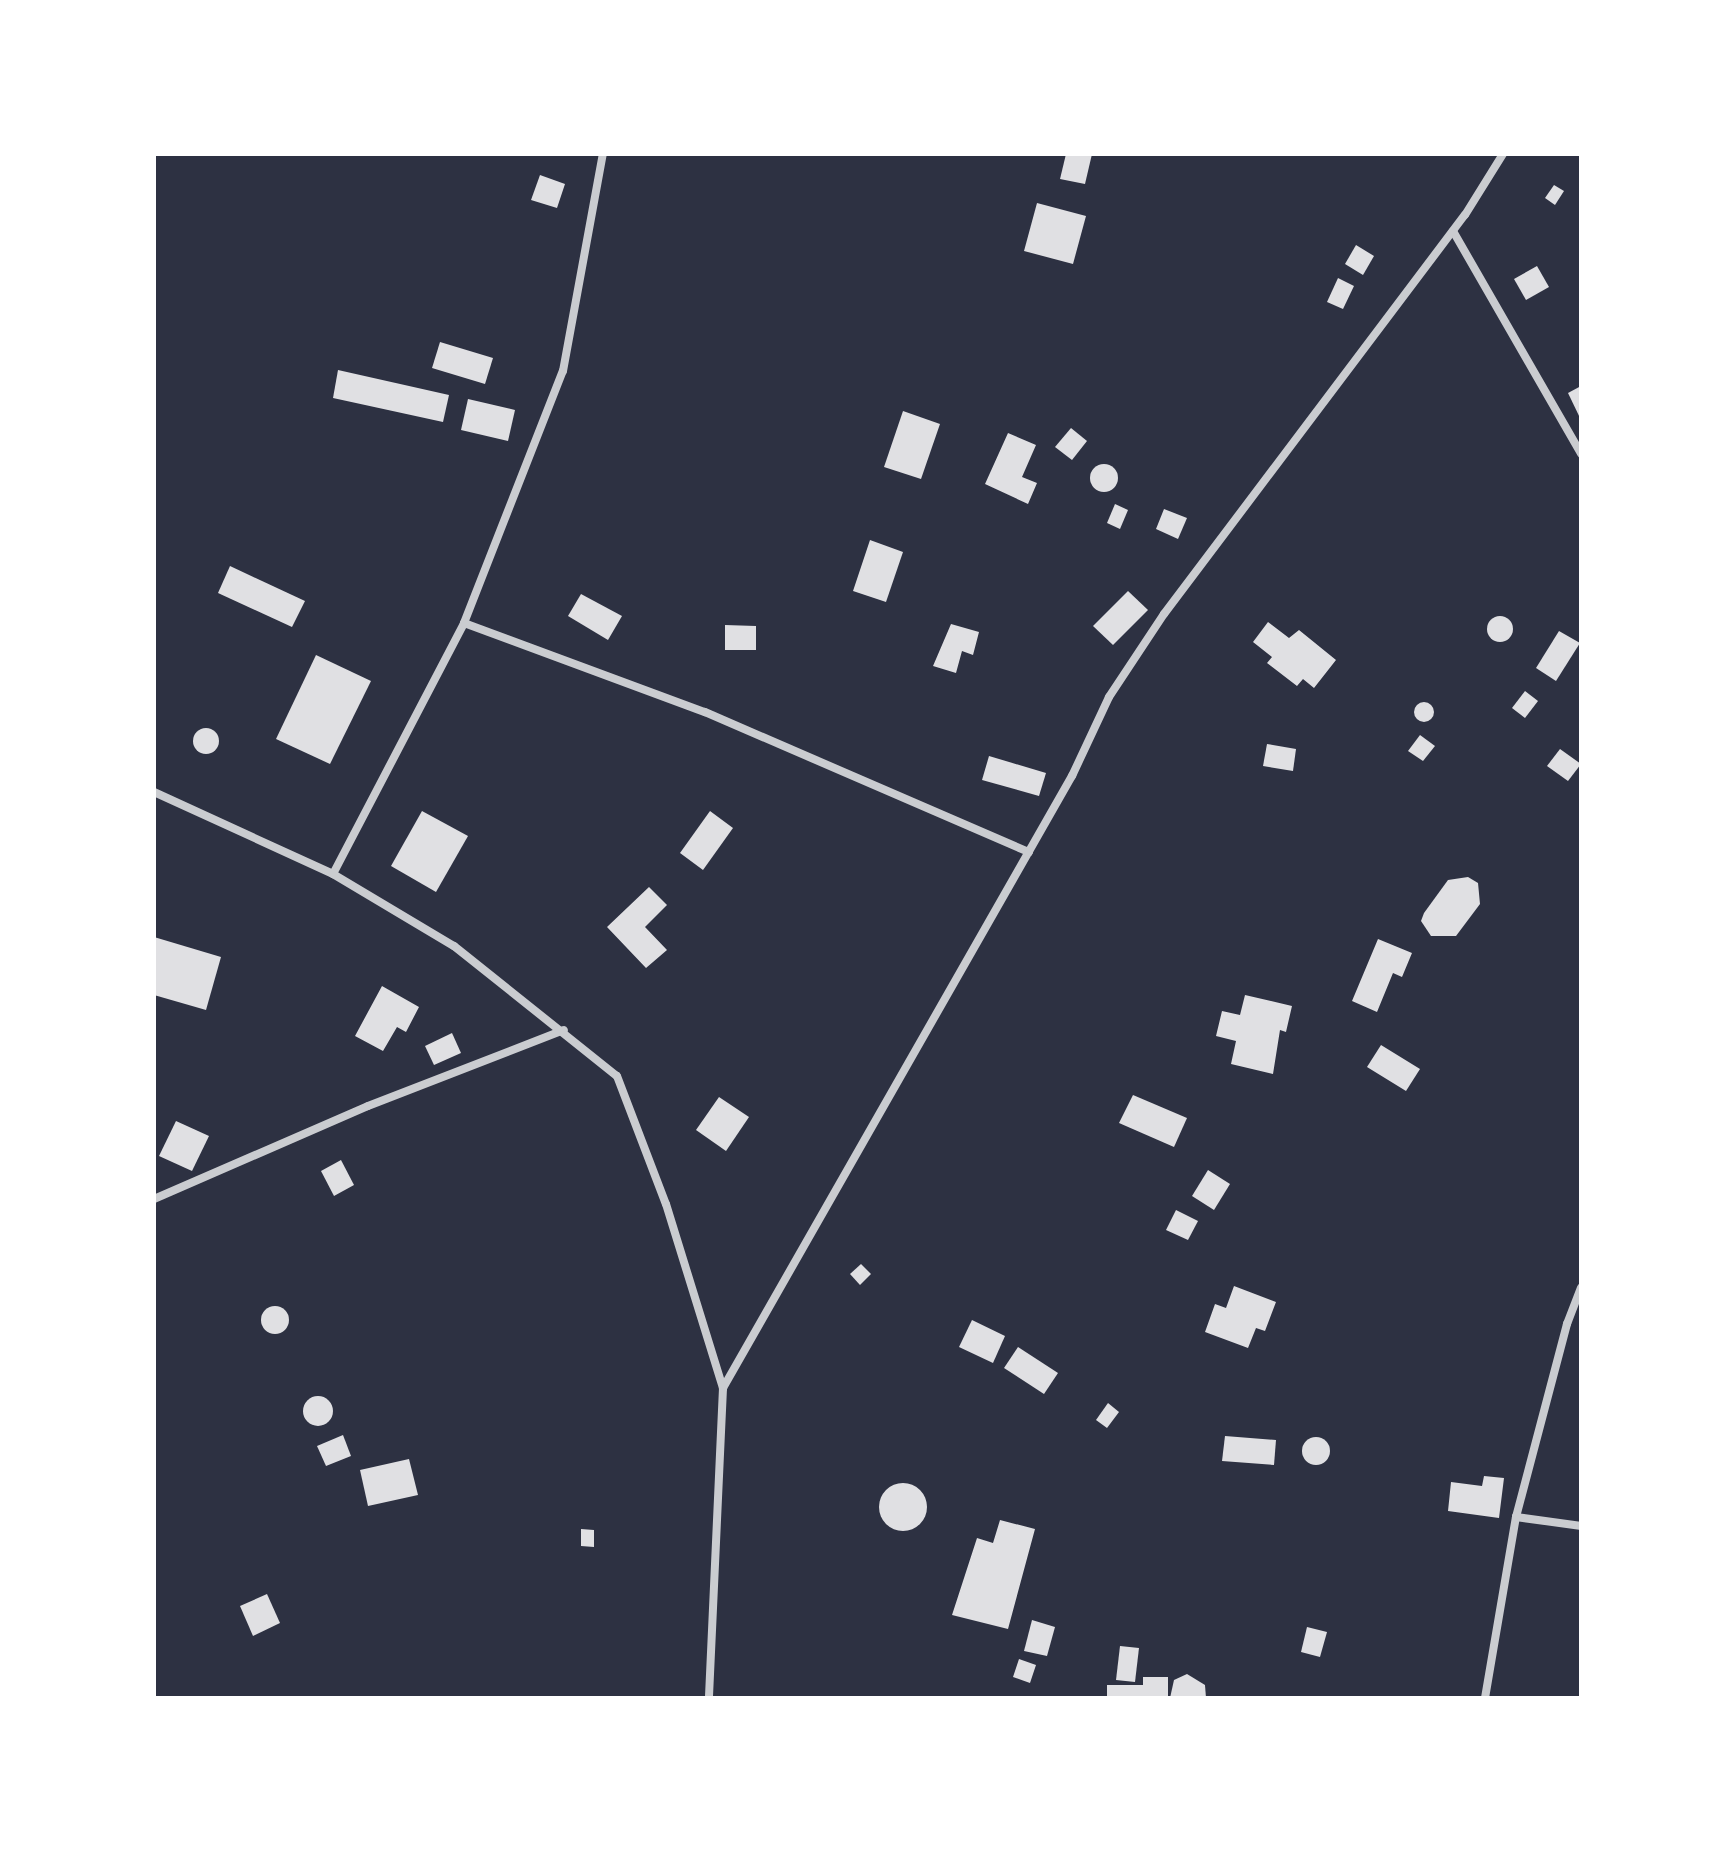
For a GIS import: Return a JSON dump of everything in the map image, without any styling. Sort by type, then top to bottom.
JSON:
[{"type":"street","points":[[333,874],[464,623],[563,371],[603,154]]},
{"type":"street","points":[[723,1388],[1029,852],[1109,697],[1164,614],[1453,231],[1503,154]]},
{"type":"street","points":[[1453,231],[1581,454]]},
{"type":"street","points":[[464,623],[705,712],[1029,852]]},
{"type":"street","points":[[154,792],[333,874],[454,946],[564,1030],[617,1076],[666,1204],[723,1388],[709,1698]]},
{"type":"street","points":[[154,1199],[368,1106],[564,1030]]},
{"type":"street","points":[[1485,1698],[1516,1517],[1567,1324],[1581,1288]]},
{"type":"street","points":[[1516,1517],[1581,1526]]},
{"type":"building","points":[[1066,154],[1092,154],[1085,184],[1060,179]]},
{"type":"building","points":[[540,175],[565,184],[557,208],[531,200]]},
{"type":"building","points":[[1554,185],[1564,191],[1555,205],[1545,198]]},
{"type":"building","points":[[1037,203],[1086,216],[1073,264],[1024,251]]},
{"type":"building","points":[[1356,245],[1374,256],[1363,275],[1345,264]]},
{"type":"building","points":[[1537,266],[1549,287],[1526,300],[1514,279]]},
{"type":"building","points":[[1338,278],[1354,286],[1343,309],[1327,302]]},
{"type":"building","points":[[440,342],[493,358],[485,384],[432,368]]},
{"type":"building","points":[[338,370],[449,395],[443,422],[333,398]]},
{"type":"building","points":[[1581,386],[1581,420],[1568,393]]},
{"type":"building","points":[[468,399],[515,410],[508,441],[461,430]]},
{"type":"building","points":[[903,411],[940,424],[921,479],[884,467]]},
{"type":"building","points":[[1071,428],[1087,441],[1072,460],[1055,447]]},
{"type":"building","points":[[1008,433],[1036,445],[1022,477],[1037,483],[1028,504],[985,484]]},
{"type":"building","points":[[1104,464],[1114,468],[1118,478],[1114,488],[1104,492],[1094,488],[1090,478],[1094,468]]},
{"type":"building","points":[[1115,504],[1128,510],[1120,529],[1107,523]]},
{"type":"building","points":[[1164,509],[1187,518],[1178,539],[1156,529]]},
{"type":"building","points":[[870,540],[903,552],[886,602],[853,591]]},
{"type":"building","points":[[230,566],[305,601],[292,627],[218,593]]},
{"type":"building","points":[[1128,591],[1148,610],[1113,645],[1093,626]]},
{"type":"building","points":[[581,594],[622,616],[608,640],[568,616]]},
{"type":"building","points":[[1500,616],[1509,620],[1513,629],[1509,638],[1500,642],[1491,638],[1487,629],[1491,620]]},
{"type":"building","points":[[1268,622],[1289,638],[1299,630],[1336,660],[1314,688],[1303,679],[1297,686],[1267,663],[1272,657],[1253,642]]},
{"type":"building","points":[[951,624],[979,632],[973,655],[962,651],[956,673],[933,666]]},
{"type":"building","points":[[725,625],[756,626],[756,650],[725,650]]},
{"type":"building","points":[[1559,631],[1580,643],[1556,681],[1536,668]]},
{"type":"building","points":[[316,655],[371,681],[330,764],[276,739]]},
{"type":"building","points":[[1525,691],[1538,701],[1525,718],[1512,708]]},
{"type":"building","points":[[1420,702],[1428,702],[1434,712],[1428,722],[1420,722],[1414,716],[1414,708]]},
{"type":"building","points":[[206,728],[215,732],[219,741],[215,750],[206,754],[197,750],[193,741],[197,732]]},
{"type":"building","points":[[1420,735],[1435,746],[1423,761],[1408,751]]},
{"type":"building","points":[[1267,744],[1296,749],[1293,771],[1263,766]]},
{"type":"building","points":[[1560,749],[1581,764],[1568,781],[1547,766]]},
{"type":"building","points":[[989,756],[1046,773],[1039,796],[982,780]]},
{"type":"building","points":[[422,811],[468,836],[436,892],[391,866]]},
{"type":"building","points":[[710,811],[733,828],[703,870],[680,853]]},
{"type":"building","points":[[1468,877],[1478,883],[1480,904],[1456,936],[1431,936],[1421,921],[1424,913],[1448,880]]},
{"type":"building","points":[[649,887],[667,905],[645,927],[667,950],[646,968],[607,927]]},
{"type":"building","points":[[154,937],[221,957],[206,1010],[154,995]]},
{"type":"building","points":[[1378,939],[1412,953],[1402,977],[1393,973],[1377,1012],[1352,1001]]},
{"type":"building","points":[[382,986],[419,1007],[406,1032],[397,1027],[383,1051],[355,1036]]},
{"type":"building","points":[[1245,995],[1292,1006],[1286,1032],[1280,1030],[1273,1074],[1231,1064],[1236,1041],[1216,1036],[1222,1011],[1240,1015]]},
{"type":"building","points":[[452,1033],[461,1053],[434,1065],[425,1046]]},
{"type":"building","points":[[1381,1045],[1420,1069],[1406,1091],[1367,1067]]},
{"type":"building","points":[[1133,1095],[1187,1118],[1174,1147],[1119,1123]]},
{"type":"building","points":[[719,1097],[749,1117],[726,1151],[696,1130]]},
{"type":"building","points":[[176,1121],[209,1136],[192,1171],[159,1156]]},
{"type":"building","points":[[341,1160],[354,1185],[334,1196],[321,1171]]},
{"type":"building","points":[[1208,1170],[1230,1184],[1214,1210],[1192,1196]]},
{"type":"building","points":[[1176,1210],[1198,1221],[1188,1240],[1166,1230]]},
{"type":"building","points":[[861,1264],[871,1274],[860,1285],[850,1274]]},
{"type":"building","points":[[1234,1286],[1276,1302],[1265,1331],[1256,1328],[1248,1348],[1205,1332],[1215,1304],[1226,1308]]},
{"type":"building","points":[[275,1306],[285,1310],[289,1320],[285,1330],[275,1334],[265,1330],[261,1320],[265,1310]]},
{"type":"building","points":[[972,1320],[1005,1336],[993,1363],[959,1347]]},
{"type":"building","points":[[1018,1347],[1058,1373],[1044,1394],[1004,1368]]},
{"type":"building","points":[[318,1396],[329,1400],[333,1411],[329,1422],[318,1426],[307,1422],[303,1411],[307,1400]]},
{"type":"building","points":[[1108,1403],[1119,1412],[1107,1428],[1096,1420]]},
{"type":"building","points":[[343,1435],[351,1456],[326,1466],[317,1446]]},
{"type":"building","points":[[1225,1436],[1276,1440],[1274,1465],[1222,1461]]},
{"type":"building","points":[[1316,1437],[1326,1441],[1330,1451],[1326,1461],[1316,1465],[1306,1461],[1302,1451],[1306,1441]]},
{"type":"building","points":[[409,1459],[418,1495],[368,1506],[360,1470]]},
{"type":"building","points":[[1484,1476],[1504,1478],[1499,1518],[1448,1511],[1451,1482],[1482,1486]]},
{"type":"building","points":[[903,1483],[920,1490],[927,1507],[920,1524],[903,1531],[886,1524],[879,1507],[886,1490]]},
{"type":"building","points":[[1000,1520],[1035,1529],[1008,1629],[952,1615],[977,1538],[993,1543]]},
{"type":"building","points":[[581,1529],[594,1530],[594,1547],[581,1546]]},
{"type":"building","points":[[267,1594],[280,1623],[253,1636],[240,1606]]},
{"type":"building","points":[[1032,1620],[1055,1627],[1047,1656],[1024,1651]]},
{"type":"building","points":[[1307,1627],[1327,1632],[1320,1657],[1301,1652]]},
{"type":"building","points":[[1120,1646],[1139,1648],[1135,1682],[1116,1680]]},
{"type":"building","points":[[1019,1659],[1036,1665],[1030,1683],[1013,1677]]},
{"type":"building","points":[[1187,1674],[1205,1685],[1206,1698],[1170,1698],[1174,1680]]},
{"type":"building","points":[[1143,1677],[1168,1677],[1168,1698],[1107,1698],[1107,1685],[1143,1685]]}]
